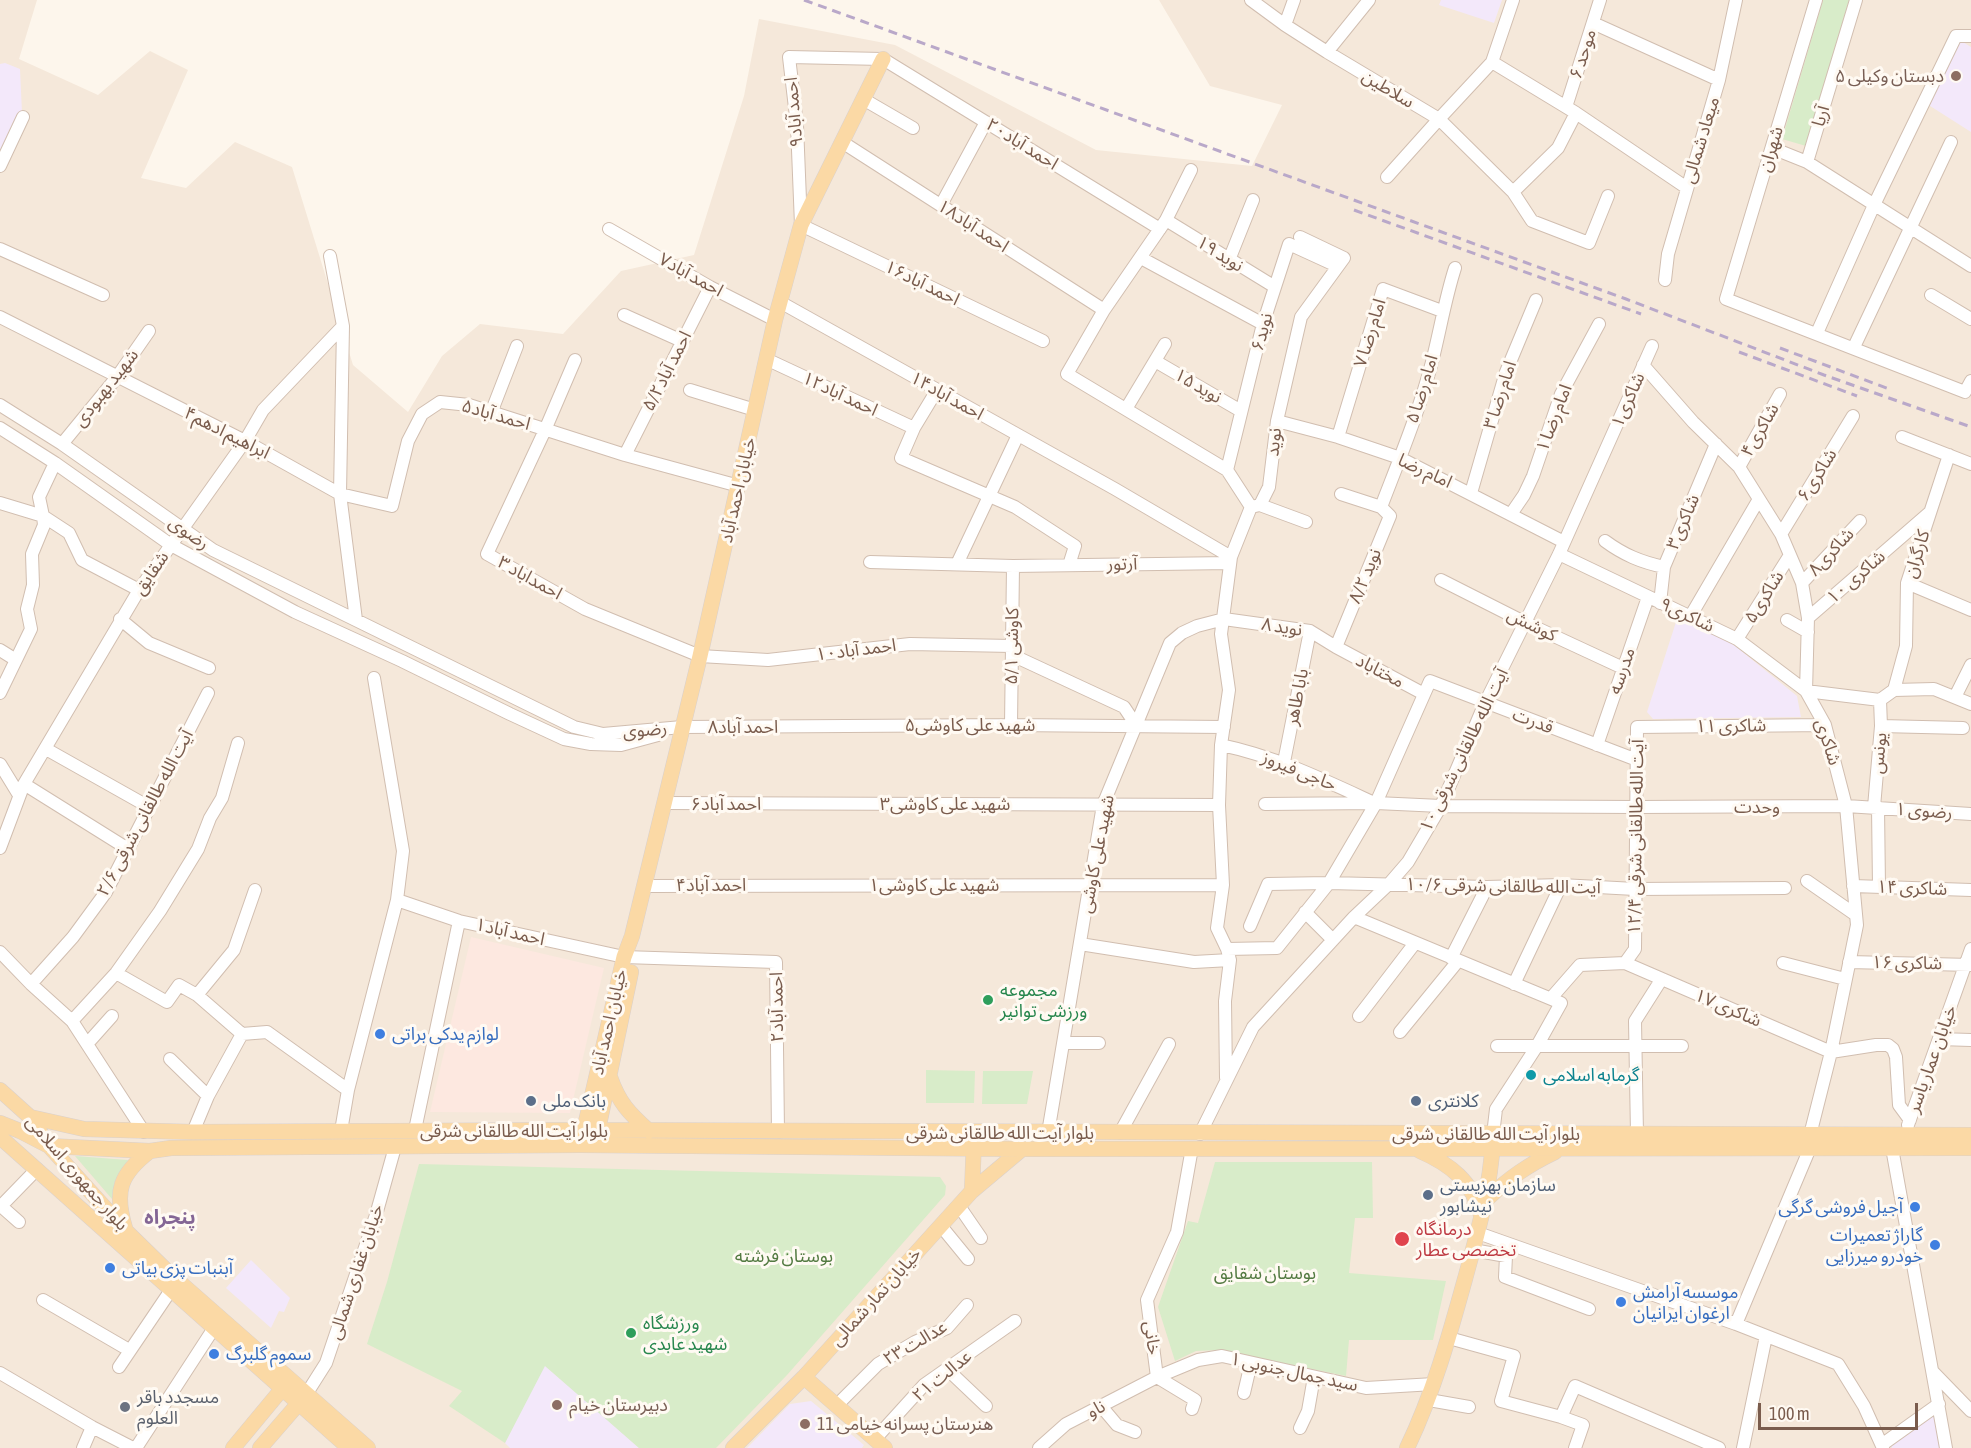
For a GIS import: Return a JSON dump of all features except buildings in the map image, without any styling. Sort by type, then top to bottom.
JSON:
[{"type":"main road","name":"خیابان احمد آباد","points":[[589,1138],[609,1074],[632,936],[700,656],[775,320],[801,225],[883,59]]},
{"type":"main road","name":"خیابان احمد آباد","points":[[589,1138],[629,958]]},
{"type":"main road","points":[[609,1074],[617,1097],[625,1109],[649,1131]]},
{"type":"main road","name":"بلوار جمهوری اسلامی","points":[[0,1090],[30,1117],[49,1146],[126,1230],[286,1384]]},
{"type":"main road","name":"بلوار آیت الله طالقانی شرقی","points":[[30,1117],[84,1129],[144,1132],[415,1130],[589,1138],[974,1149],[1415,1149],[1637,1134],[1810,1141],[1892,1148],[1971,1148]]},
{"type":"main road","points":[[1,1134],[20,1131],[49,1146]]},
{"type":"main road","name":"بلوار آیت الله طالقانی شرقی","points":[[49,1146],[150,1151],[171,1148],[395,1147],[589,1138],[649,1131],[1200,1134],[1493,1142],[1562,1149],[1810,1141],[1904,1135],[1971,1135]]},
{"type":"main road","points":[[972,1191],[975,1133]]},
{"type":"main road","name":"بلوار جمهوری اسلامی","points":[[1,1134],[214,1328],[368,1448]]},
{"type":"main road","points":[[1407,1448],[1428,1400],[1449,1338],[1487,1199],[1493,1142]]},
{"type":"main road","name":"خیابان تمار شمالی","points":[[733,1448],[804,1377],[972,1191],[1022,1149]]},
{"type":"main road","points":[[1415,1149],[1448,1165],[1460,1175],[1478,1200],[1480,1225]]},
{"type":"main road","points":[[1487,1199],[1507,1180],[1530,1164],[1562,1149]]},
{"type":"main road","points":[[126,1230],[119,1208],[121,1185],[132,1165],[150,1151]]},
{"type":"main road","points":[[804,1377],[880,1443]]},
{"type":"main road","points":[[233,1448],[286,1384]]},
{"type":"main road","points":[[260,1448],[303,1398]]},
{"type":"main road","name":"بلوار جمهوری اسلامی","points":[[303,1398],[349,1448]]},
{"type":"main road","points":[[268,1408],[279,1410],[283,1416],[282,1424]]},
{"type":"street","name":"سلاطین","points":[[1251,0],[1285,26],[1438,118],[1514,192],[1532,221],[1589,243],[1608,196]]},
{"type":"street","points":[[1285,26],[1294,0]]},
{"type":"street","points":[[1327,52],[1368,0]]},
{"type":"street","points":[[1387,177],[1438,118],[1492,62],[1513,0]]},
{"type":"street","name":"موحد ۶","points":[[1514,192],[1558,148],[1571,110],[1600,0]]},
{"type":"street","name":"میعاد شمالی","points":[[1665,280],[1668,254],[1719,80],[1736,0]]},
{"type":"street","name":"شهران","points":[[1816,0],[1726,298],[1817,333]]},
{"type":"street","name":"آریا","points":[[1807,162],[1856,0]]},
{"type":"street","points":[[1593,23],[1719,80]]},
{"type":"street","points":[[1968,386],[1817,333],[1874,205],[1956,36],[1971,36]]},
{"type":"street","name":"احمد آباد۹","points":[[801,225],[797,125],[789,57],[883,59]]},
{"type":"street","name":"احمد آباد۲۰","points":[[883,59],[1163,225]]},
{"type":"street","points":[[1492,62],[1571,110],[1687,188]]},
{"type":"street","points":[[863,99],[912,128]]},
{"type":"street","points":[[0,166],[23,117]]},
{"type":"street","points":[[941,205],[986,122]]},
{"type":"street","name":"احمد آباد۱۸","points":[[842,142],[1104,310]]},
{"type":"street","points":[[1854,347],[1951,142]]},
{"type":"street","points":[[1772,148],[1807,162],[1971,266]]},
{"type":"street","points":[[1191,170],[1163,225],[1104,310],[1067,374],[1227,471],[1256,506],[1306,522]]},
{"type":"street","points":[[1229,260],[1253,200]]},
{"type":"street","name":"احمد آباد۱۶","points":[[801,225],[1043,341]]},
{"type":"street","name":"نوید ۱۹","points":[[1163,225],[1275,287]]},
{"type":"street","name":"احمد آباد۷","points":[[609,229],[710,287],[775,320]]},
{"type":"street","points":[[1300,237],[1344,258],[1336,266]]},
{"type":"street","name":"نوید۶","points":[[1227,471],[1263,324],[1289,244],[1336,266]]},
{"type":"street","points":[[0,249],[103,295]]},
{"type":"street","points":[[330,256],[343,326],[339,494],[356,620]]},
{"type":"street","points":[[1141,258],[1263,324]]},
{"type":"street","name":"نوید","points":[[1228,955],[1217,928],[1223,885],[1219,805],[1221,745],[1229,690],[1221,634],[1230,560],[1256,506],[1269,487],[1277,421],[1301,317],[1336,266]]},
{"type":"street","name":"امام رضا ۵","points":[[1381,507],[1400,458],[1431,363],[1442,311],[1455,268]]},
{"type":"street","name":"احمد آباد۵/۲","points":[[625,455],[710,287]]},
{"type":"street","name":"امام رضا ۷","points":[[1338,437],[1383,289],[1442,311]]},
{"type":"street","points":[[1931,295],[1971,320]]},
{"type":"street","name":"امام رضا ۳","points":[[1471,493],[1506,372],[1536,300]]},
{"type":"street","name":"احمد آباد۱۴","points":[[780,302],[1115,489],[1230,560]]},
{"type":"street","points":[[624,315],[682,341]]},
{"type":"street","name":"ابراهیم ادهم۴","points":[[0,317],[245,441],[339,494]]},
{"type":"street","name":"امام رضا ۱","points":[[1511,514],[1533,476],[1561,394],[1599,324]]},
{"type":"street","name":"شقایق","points":[[0,848],[22,790],[139,590],[245,441],[263,410],[343,326]]},
{"type":"street","name":"شهید بهبودی","points":[[62,444],[117,377],[149,331]]},
{"type":"street","points":[[1126,409],[1165,344]]},
{"type":"street","points":[[491,413],[517,346]]},
{"type":"street","name":"شاکری۱","points":[[1603,454],[1652,346]]},
{"type":"street","name":"احمد آباد۱۲","points":[[766,359],[914,428]]},
{"type":"street","points":[[545,430],[575,360]]},
{"type":"street","name":"نوید ۱۵","points":[[1155,361],[1241,411]]},
{"type":"street","points":[[1643,365],[1693,422],[1739,467],[1781,534],[1803,583],[1808,618],[1806,690],[1880,700],[1894,690],[1934,689],[1971,704]]},
{"type":"street","points":[[690,390],[755,410]]},
{"type":"street","points":[[937,390],[914,428],[901,458],[1015,507],[1075,546],[1070,565]]},
{"type":"street","name":"شاکری۴","points":[[1739,467],[1780,394]]},
{"type":"street","name":"احمد آباد۵","points":[[339,494],[392,506],[408,441],[422,414],[440,402],[469,405],[625,455],[739,486]]},
{"type":"street","points":[[0,428],[5,409]]},
{"type":"street","name":"رضوی","points":[[5,409],[62,444],[213,550],[573,727],[603,734],[682,728]]},
{"type":"street","name":"شاکری۶","points":[[1781,534],[1853,416]]},
{"type":"street","name":"امام رضا","points":[[1277,421],[1338,437],[1400,458],[1511,514],[1561,548]]},
{"type":"street","name":"رضوی","points":[[0,428],[55,463],[171,545],[295,612],[564,739],[621,746],[682,728]]},
{"type":"street","name":"احمداباد ۳","points":[[545,430],[487,554],[585,609],[700,656]]},
{"type":"street","points":[[957,564],[1018,435]]},
{"type":"street","points":[[1902,437],[1971,464]]},
{"type":"street","name":"شاکری۳","points":[[1660,603],[1664,567],[1716,444]]},
{"type":"street","name":"آیت الله طالقانی شرقی ۱۰","points":[[1200,1134],[1253,1027],[1408,862],[1441,806],[1485,703],[1526,623],[1603,454]]},
{"type":"street","name":"کارگران","points":[[1894,690],[1906,646],[1907,583],[1949,455]]},
{"type":"street","points":[[0,693],[31,629],[27,609],[33,585],[32,554],[44,525],[39,497],[55,463]]},
{"type":"street","points":[[1341,494],[1381,507]]},
{"type":"street","points":[[1690,617],[1759,499]]},
{"type":"street","points":[[0,503],[44,516],[69,533],[82,560],[139,590]]},
{"type":"street","name":"نوید ۸/۲","points":[[1335,647],[1390,516],[1381,507]]},
{"type":"street","name":"شاکری ۱۰","points":[[1808,618],[1930,511]]},
{"type":"street","name":"شاکری۸","points":[[1803,583],[1860,521]]},
{"type":"street","points":[[1605,541],[1620,553],[1642,562],[1664,567]]},
{"type":"street","name":"شاکری۹","points":[[1561,548],[1648,597],[1737,639],[1806,690]]},
{"type":"street","name":"شاکری۵","points":[[1737,639],[1790,555]]},
{"type":"street","name":"آرتور","points":[[870,562],[1013,566],[1230,560]]},
{"type":"street","name":"کاوشی ۵/۱","points":[[1011,725],[1013,566]]},
{"type":"street","name":"کوشش","points":[[1442,580],[1526,623],[1623,668]]},
{"type":"street","points":[[1907,583],[1971,610]]},
{"type":"street","name":"مدرسه","points":[[1597,745],[1648,597]]},
{"type":"street","points":[[120,619],[149,643],[209,668]]},
{"type":"street","name":"نوید ۸","points":[[1224,619],[1310,631],[1335,647]]},
{"type":"street","name":"شهید علی کاوشی","points":[[1048,1133],[1103,805],[1170,643],[1182,633],[1197,626],[1224,619]]},
{"type":"street","points":[[1787,620],[1808,632]]},
{"type":"street","name":"بابا طاهر","points":[[1284,762],[1310,631]]},
{"type":"street","name":"احمد آباد۱۰","points":[[700,656],[768,660],[910,644],[1012,651]]},
{"type":"street","name":"مختاباد","points":[[1335,647],[1424,694]]},
{"type":"street","points":[[0,650],[16,660]]},
{"type":"street","points":[[1012,651],[1124,707],[1136,725]]},
{"type":"street","points":[[1955,698],[1971,665]]},
{"type":"street","points":[[341,1131],[348,1090],[397,900],[403,850],[374,678]]},
{"type":"street","name":"قدرت","points":[[1424,694],[1430,681],[1637,760]]},
{"type":"street","name":"شاکری","points":[[1736,1324],[1810,1141],[1857,925],[1846,806],[1825,725],[1806,690]]},
{"type":"street","name":"آیت الله طالقانی شرقی ۲/۶","points":[[31,984],[72,937],[106,892],[208,693]]},
{"type":"street","points":[[1080,944],[1194,962],[1277,948],[1329,883],[1376,803],[1424,694]]},
{"type":"street","name":"یونس","points":[[1879,887],[1876,807],[1881,726],[1880,700]]},
{"type":"street","name":"شهید علی کاوشی۵","points":[[803,727],[1136,725],[1224,727]]},
{"type":"street","name":"شاکری ۱۱","points":[[1637,727],[1825,725]]},
{"type":"street","points":[[1881,726],[1963,728]]},
{"type":"street","name":"احمد آباد۸","points":[[682,728],[803,727]]},
{"type":"street","name":"آیت الله طالقانی شرقی ۱۲/۴","points":[[1625,963],[1635,949],[1637,727]]},
{"type":"street","points":[[72,1021],[116,974],[160,911],[198,849],[210,818],[222,798],[238,743]]},
{"type":"street","name":"حاجی فیروز","points":[[1221,745],[1254,752],[1284,762],[1376,803]]},
{"type":"street","points":[[46,749],[149,807]]},
{"type":"street","points":[[0,764],[22,790],[128,849]]},
{"type":"street","name":"احمد آباد۶","points":[[664,803],[788,804]]},
{"type":"street","name":"شهید علی کاوشی۳","points":[[788,804],[1219,805]]},
{"type":"street","name":"وحدت","points":[[1264,804],[1876,807]]},
{"type":"street","name":"رضوی ۱","points":[[1876,807],[1971,814]]},
{"type":"street","points":[[1807,881],[1856,915]]},
{"type":"street","name":"آیت الله طالقانی شرقی ۱۰/۶","points":[[1250,926],[1268,884],[1329,883],[1487,887],[1561,885],[1635,889],[1785,888]]},
{"type":"street","name":"احمد آباد۴","points":[[645,886],[777,885]]},
{"type":"street","name":"شهید علی کاوشی۱","points":[[777,885],[1223,885]]},
{"type":"street","points":[[1514,984],[1561,885]]},
{"type":"street","name":"شاکری ۱۴","points":[[1853,886],[1971,890]]},
{"type":"street","points":[[1400,1032],[1454,960],[1487,887]]},
{"type":"street","points":[[197,995],[234,950],[255,890]]},
{"type":"street","name":"احمد آباد۱","points":[[397,900],[459,921],[629,958]]},
{"type":"street","points":[[1305,912],[1333,940]]},
{"type":"street","points":[[1354,917],[1561,1003],[1537,1046],[1496,1108],[1493,1142]]},
{"type":"street","points":[[415,1130],[459,921]]},
{"type":"street","points":[[1359,1016],[1415,943]]},
{"type":"street","name":"خیابان عمار یاسر","points":[[1904,1135],[1968,965],[1971,949]]},
{"type":"street","points":[[0,952],[72,1021],[144,1132]]},
{"type":"street","points":[[1226,1082],[1225,1001],[1228,955]]},
{"type":"street","name":"احمد آباد۲","points":[[629,958],[776,962],[778,1132]]},
{"type":"street","name":"شاکری ۱۶","points":[[1849,962],[1968,965]]},
{"type":"street","points":[[1552,998],[1580,965],[1625,963]]},
{"type":"street","name":"شاکری ۱۷","points":[[1625,963],[1831,1052]]},
{"type":"street","points":[[1783,963],[1845,979]]},
{"type":"street","points":[[116,974],[167,1002],[179,985],[197,995],[242,1034],[267,1032],[348,1090]]},
{"type":"street","points":[[1637,1134],[1635,1021],[1661,980]]},
{"type":"street","points":[[87,1044],[112,1016]]},
{"type":"street","points":[[193,1132],[208,1096],[242,1034]]},
{"type":"street","points":[[1939,1039],[1971,1040]]},
{"type":"street","points":[[1063,1043],[1099,1043]]},
{"type":"street","points":[[1120,1133],[1168,1044]]},
{"type":"street","points":[[1831,1052],[1876,1045],[1891,1047],[1896,1057],[1899,1105],[1910,1120]]},
{"type":"street","points":[[1497,1046],[1682,1046]]},
{"type":"street","points":[[170,1059],[208,1096]]},
{"type":"street","name":"خیابان غفاری شمالی","points":[[303,1398],[326,1363],[376,1215],[395,1147]]},
{"type":"street","name":"خانی","points":[[1157,1377],[1147,1300],[1177,1232],[1192,1148]]},
{"type":"street","points":[[1892,1148],[1946,1448]]},
{"type":"street","points":[[19,1222],[1,1206],[37,1169]]},
{"type":"street","points":[[959,1206],[981,1238]]},
{"type":"street","points":[[1480,1225],[1838,1365],[1864,1406],[1883,1446],[1939,1404]]},
{"type":"street","points":[[941,1226],[968,1259]]},
{"type":"street","points":[[1473,1250],[1506,1256],[1505,1277],[1589,1309]]},
{"type":"street","points":[[119,1367],[171,1290]]},
{"type":"street","points":[[43,1300],[129,1350]]},
{"type":"street","name":"عدالت ۲۳","points":[[837,1405],[878,1364],[915,1342],[947,1328],[967,1305]]},
{"type":"street","name":"عدالت ۲۱","points":[[880,1443],[924,1385],[1015,1321]]},
{"type":"street","points":[[0,1373],[92,1427],[135,1448],[214,1328]]},
{"type":"street","points":[[1743,1448],[1766,1336]]},
{"type":"street","points":[[1449,1338],[1514,1356],[1501,1401],[1583,1425],[1575,1448]]},
{"type":"street","name":"سید جمال جنوبی ۱","points":[[1157,1377],[1198,1360],[1222,1356],[1366,1388],[1434,1384]]},
{"type":"street","points":[[1244,1393],[1251,1363]]},
{"type":"street","points":[[946,1369],[986,1406]]},
{"type":"street","points":[[1933,1372],[1970,1406]]},
{"type":"street","points":[[1157,1377],[1196,1400],[1192,1408]]},
{"type":"street","name":"ناو","points":[[1040,1448],[1066,1424],[1157,1377]]},
{"type":"street","points":[[1300,1428],[1308,1412],[1314,1377]]},
{"type":"street","points":[[1561,1418],[1575,1386],[1719,1448]]},
{"type":"street","points":[[1428,1400],[1469,1407]]},
{"type":"street","points":[[1101,1406],[1117,1425],[1135,1432]]},
{"type":"street","points":[[83,1448],[92,1427]]},
{"type":"shaded area","points":[[0,0],[37,0],[19,59],[98,95],[150,51],[188,70],[141,178],[186,188],[235,142],[292,167],[353,365],[408,412],[442,356],[480,324],[563,334],[621,271],[694,255],[744,96],[759,19],[895,45],[1096,150],[1252,166],[1282,105],[1210,86],[1159,0],[1971,0],[1971,1448],[0,1448]]},
{"type":"shaded area","points":[[1441,0],[1502,0],[1494,23],[1439,5]]},
{"type":"shaded area","name":"دبستان وکیلی ۵","points":[[1958,39],[1971,47],[1971,132],[1927,104]]},
{"type":"shaded area","points":[[5,63],[20,69],[22,113],[0,159],[0,64]]},
{"type":"shaded area","points":[[1683,619],[1729,641],[1797,696],[1801,717],[1653,719],[1647,712],[1676,622]]},
{"type":"shaded area","points":[[471,937],[604,968],[570,1113],[430,1112]]},
{"type":"shaded area","points":[[251,1260],[290,1298],[284,1312],[279,1311],[271,1328],[226,1288]]},
{"type":"shaded area","name":"دبیرستان خیام","points":[[544,1365],[639,1448],[510,1448],[505,1443]]},
{"type":"shaded area","name":"هنرستان پسرانه خیامی 11","points":[[811,1401],[864,1445],[862,1448],[747,1448],[790,1404]]},
{"type":"shaded area","points":[[1937,1412],[1942,1448],[1892,1448],[1890,1444]]},
{"type":"green space","points":[[1823,0],[1849,0],[1806,146],[1782,139]]},
{"type":"green space","points":[[926,1070],[975,1071],[974,1103],[926,1103]]},
{"type":"green space","points":[[983,1071],[1033,1071],[1027,1104],[982,1104]]},
{"type":"green space","points":[[75,1156],[128,1160],[115,1181],[112,1199]]},
{"type":"green space","name":"بوستان شقایق","points":[[1215,1162],[1372,1162],[1373,1218],[1355,1218],[1349,1273],[1446,1281],[1433,1340],[1349,1340],[1346,1376],[1219,1350],[1196,1351],[1175,1361],[1158,1307],[1188,1221],[1198,1223]]},
{"type":"green space","name":"بوستان فرشته","points":[[419,1164],[940,1177],[946,1186],[945,1195],[787,1375],[716,1448],[639,1448],[545,1366],[505,1443],[449,1406],[462,1391],[367,1344],[387,1282]]},
{"type":"railway","points":[[804,0],[1971,427]]},
{"type":"railway","points":[[1354,210],[1641,314]]},
{"type":"railway","points":[[1780,348],[1889,389]]},
{"type":"railway","points":[[1739,352],[1857,396]]},
{"type":"place","name":"دبستان وکیلی ۵","points":[[1956,76]]},
{"type":"place","name":"مجموعه ورزشی توانیر","points":[[988,1000]]},
{"type":"place","name":"لوازم یدکی براتی","points":[[380,1034]]},
{"type":"place","name":"گرمابه اسلامی","points":[[1531,1075]]},
{"type":"place","name":"بانک ملی","points":[[531,1101]]},
{"type":"place","name":"کلانتری","points":[[1416,1101]]},
{"type":"place","name":"سازمان بهزیستی نیشابور","points":[[1428,1195]]},
{"type":"place","name":"آجیل فروشی گرگی","points":[[1915,1207]]},
{"type":"place","name":"درمانگاه تخصصی عطار","points":[[1402,1239]]},
{"type":"place","name":"گاراژ تعمیرات خودرو میرزایی","points":[[1935,1245]]},
{"type":"place","name":"آبنبات پزی بیاتی","points":[[110,1268]]},
{"type":"place","name":"موسسه آرامش ارغوان ایرانیان","points":[[1621,1302]]},
{"type":"place","name":"ورزشگاه شهید عابدی","points":[[631,1333]]},
{"type":"place","name":"سموم گلبرگ","points":[[214,1354]]},
{"type":"place","name":"دبیرستان خیام","points":[[557,1405]]},
{"type":"place","name":"مسجدد باقر العلوم","points":[[125,1407]]},
{"type":"place","name":"هنرستان پسرانه خیامی 11","points":[[805,1424]]},
{"type":"district","name":"پنجراه","points":[[170,1218]]}]
